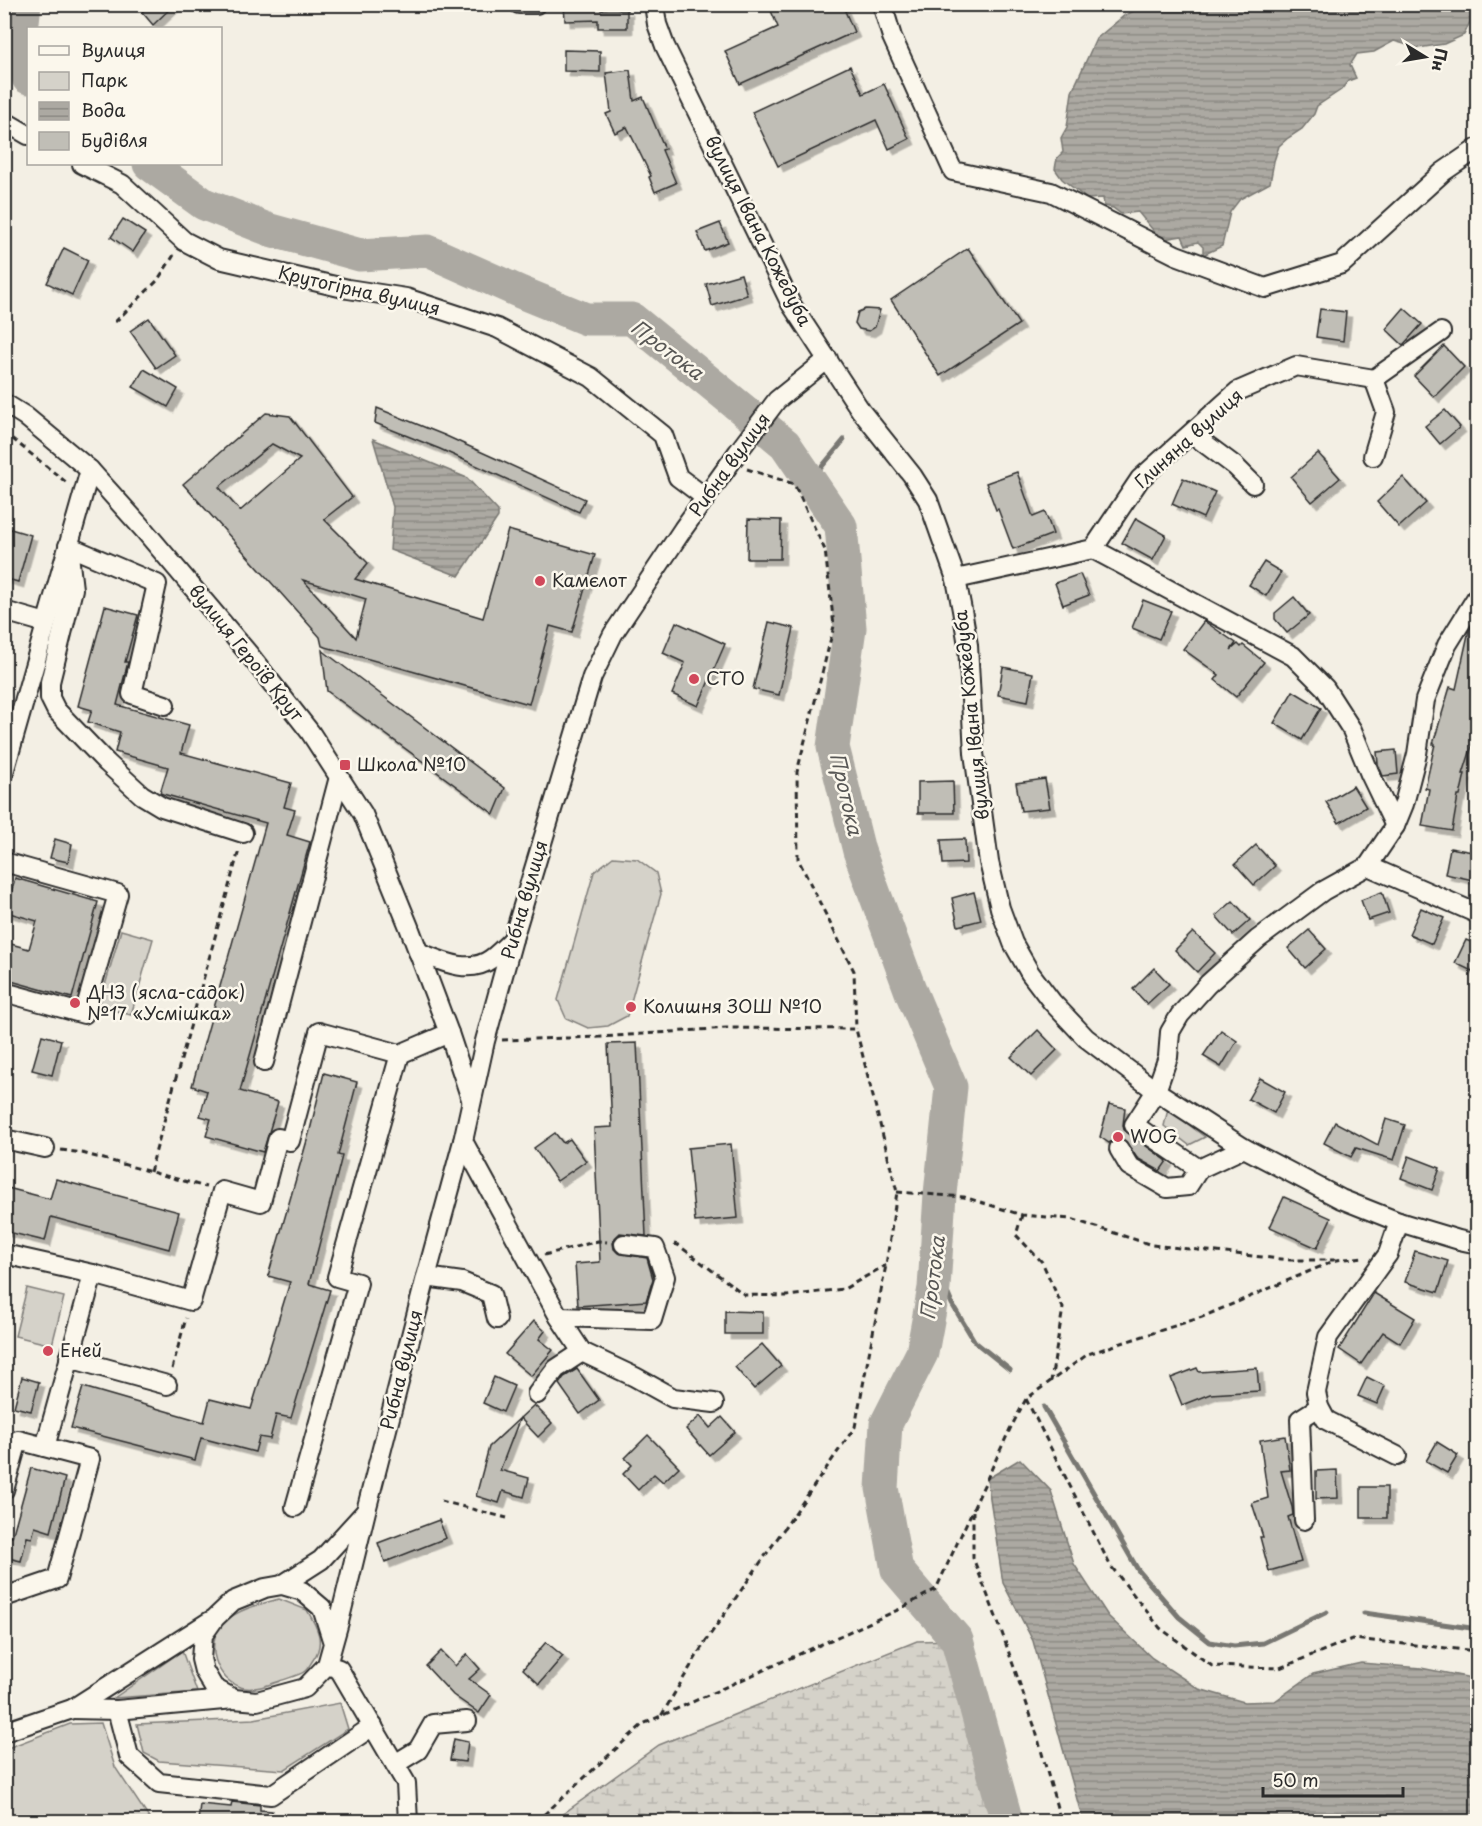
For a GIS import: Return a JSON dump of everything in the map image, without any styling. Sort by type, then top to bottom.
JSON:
[{"type":"street","points":[[519,4],[536,4]]},
{"type":"street","name":"вулиця Івана Кожедуба","points":[[654,4],[657,24],[680,79],[792,304],[861,411],[912,475],[928,500],[956,579],[968,645],[974,753],[989,862],[1000,908],[1012,943],[1030,973],[1052,1002],[1086,1038],[1156,1091],[1244,1148],[1341,1199],[1399,1222],[1478,1244]]},
{"type":"street","points":[[882,4],[892,37],[953,171],[1051,192],[1176,255],[1265,288],[1342,264],[1443,172],[1478,148]]},
{"type":"street","points":[[4,121],[27,134]]},
{"type":"street","name":"Крутогірна вулиця","points":[[84,165],[122,184],[184,242],[219,259],[348,289],[406,298],[497,328],[591,377],[663,435],[678,477],[706,498]]},
{"type":"street","points":[[1373,456],[1386,412],[1374,379],[1441,332]]},
{"type":"street","name":"Рибна вулиця","points":[[333,1643],[463,1140],[485,1041],[584,700],[602,653],[641,591],[777,400],[828,359]]},
{"type":"street","name":"Глиняна вулиця","points":[[1093,549],[1140,479],[1238,391],[1296,366],[1374,379]]},
{"type":"street","name":"вулиця Героїв Крут","points":[[4,403],[25,416],[90,470],[248,653],[310,732],[363,814],[449,1033],[472,1101]]},
{"type":"street","points":[[1192,434],[1235,466],[1253,484]]},
{"type":"street","points":[[4,772],[90,470]]},
{"type":"street","points":[[68,546],[157,584],[132,694],[165,705]]},
{"type":"street","points":[[68,546],[73,589],[50,682],[50,698],[56,710],[107,763],[142,795],[162,807],[243,833]]},
{"type":"street","points":[[956,579],[1093,549],[1293,656],[1325,688],[1352,730],[1395,826]]},
{"type":"street","points":[[1199,1169],[1132,1129],[1156,1091],[1168,1057],[1170,1032],[1180,1015],[1208,984],[1258,939],[1299,907],[1368,866],[1395,826],[1404,804],[1417,754],[1425,700],[1447,645],[1478,595]]},
{"type":"street","points":[[4,611],[46,623]]},
{"type":"street","points":[[264,1062],[339,777]]},
{"type":"street","points":[[1368,866],[1478,914]]},
{"type":"street","points":[[4,992],[84,1014],[118,894],[6,867]]},
{"type":"street","points":[[418,952],[447,964],[467,967],[489,960],[513,939]]},
{"type":"street","points":[[4,1254],[93,1274],[191,1301],[222,1191],[261,1202],[278,1138],[290,1141],[319,1032],[400,1054],[449,1033]]},
{"type":"street","points":[[295,1507],[357,1283],[337,1277],[400,1054]]},
{"type":"street","points":[[4,1139],[45,1148]]},
{"type":"street","points":[[463,1140],[560,1317],[582,1352],[673,1398],[714,1403]]},
{"type":"street","points":[[1119,1149],[1129,1166],[1167,1188],[1188,1186],[1199,1169],[1244,1148]]},
{"type":"street","points":[[1397,1456],[1326,1420],[1319,1407],[1316,1392],[1328,1337],[1388,1254],[1399,1222]]},
{"type":"street","points":[[560,1317],[652,1320],[664,1277],[655,1248],[624,1244]]},
{"type":"street","points":[[45,1447],[93,1274]]},
{"type":"street","points":[[426,1277],[462,1281],[491,1294],[497,1319]]},
{"type":"street","points":[[537,1394],[556,1370],[582,1352]]},
{"type":"street","points":[[69,1358],[167,1385]]},
{"type":"street","points":[[1304,1520],[1300,1419],[1319,1407]]},
{"type":"street","points":[[4,1490],[18,1440],[90,1459],[57,1579],[4,1597]]},
{"type":"street","name":"Рибна вулиця","points":[[282,1585],[321,1560],[366,1511]]},
{"type":"street","points":[[4,1732],[72,1709],[215,1618],[233,1601],[265,1588],[282,1585],[302,1591],[322,1608],[333,1643],[327,1665],[305,1688],[257,1701],[234,1699],[117,1710],[72,1709]]},
{"type":"street","points":[[215,1618],[203,1635],[201,1659],[204,1671],[214,1688],[234,1699]]},
{"type":"street","points":[[327,1665],[339,1669],[406,1783],[408,1821]]},
{"type":"street","points":[[117,1710],[129,1756],[159,1783],[271,1796],[373,1726]]},
{"type":"street","points":[[395,1764],[418,1750],[433,1724],[467,1721]]},
{"type":"path","points":[[115,322],[157,281],[184,242]]},
{"type":"path","points":[[4,432],[82,496]]},
{"type":"path","points":[[661,1716],[705,1642],[855,1426],[886,1265],[897,1192],[856,1029],[854,971],[798,859],[797,772],[834,626],[825,550],[794,484],[734,458]]},
{"type":"path","points":[[150,1172],[243,833]]},
{"type":"path","points":[[485,1041],[601,1037],[727,1028],[856,1029]]},
{"type":"path","points":[[82,1153],[222,1191]]},
{"type":"path","points":[[897,1192],[964,1197],[1022,1215],[1071,1219],[1152,1245],[1290,1260],[1336,1260],[1388,1254]]},
{"type":"path","points":[[1022,1215],[1016,1235],[1042,1262],[1063,1308],[1051,1381]]},
{"type":"path","points":[[536,1821],[644,1724],[900,1609],[936,1589],[1026,1399],[1088,1354],[1202,1317],[1336,1260]]},
{"type":"path","points":[[746,1294],[787,1296],[844,1289],[886,1265]]},
{"type":"path","points":[[167,1385],[191,1301]]},
{"type":"path","points":[[1026,1399],[1110,1565],[1160,1628],[1212,1666],[1280,1668],[1352,1639],[1478,1651]]},
{"type":"path","points":[[441,1501],[507,1518]]},
{"type":"path","points":[[973,1509],[973,1558],[1035,1728],[1061,1821]]},
{"type":"green space","points":[[613,857],[637,859],[656,873],[661,894],[627,1016],[608,1026],[588,1028],[566,1018],[558,1000],[594,872]]},
{"type":"green space","points":[[121,930],[153,939],[131,1015],[99,1006]]},
{"type":"green space","points":[[1168,1109],[1205,1137],[1189,1145],[1164,1126]]},
{"type":"green space","points":[[27,1288],[64,1297],[52,1345],[15,1336]]},
{"type":"green space","points":[[279,1599],[307,1610],[319,1635],[317,1653],[306,1670],[296,1676],[258,1688],[234,1685],[220,1670],[216,1660],[214,1640],[218,1630],[224,1622],[236,1614],[250,1607]]},
{"type":"green space","points":[[957,1640],[1007,1821],[553,1821],[659,1745],[917,1641]]},
{"type":"green space","points":[[182,1651],[197,1692],[114,1698]]},
{"type":"green space","points":[[340,1703],[348,1729],[284,1770],[159,1761],[144,1753],[137,1724],[254,1719]]},
{"type":"green space","points":[[101,1723],[115,1767],[151,1821],[5,1821],[5,1749],[70,1724]]},
{"type":"water","points":[[1148,5],[1477,5],[1477,7],[1464,35],[1444,44],[1418,48],[1394,41],[1374,52],[1357,54],[1350,65],[1356,78],[1348,81],[1341,90],[1317,106],[1314,114],[1302,129],[1279,146],[1270,183],[1240,199],[1230,212],[1222,246],[1203,255],[1203,247],[1198,242],[1186,245],[1182,236],[1164,239],[1157,235],[1138,212],[1121,214],[1113,208],[1104,206],[1103,198],[1087,199],[1062,179],[1055,169],[1057,158],[1063,152],[1061,138],[1067,127],[1072,92],[1096,39],[1125,15]]},
{"type":"water","points":[[373,439],[467,478],[498,511],[498,517],[459,576],[390,550],[393,507]]},
{"type":"water","points":[[1020,1459],[1051,1491],[1074,1564],[1108,1616],[1152,1658],[1199,1689],[1244,1702],[1275,1701],[1313,1674],[1361,1663],[1421,1668],[1477,1679],[1477,1821],[1083,1821],[1033,1641],[1003,1583],[987,1479]]},
{"type":"building","points":[[150,4],[175,4],[153,25],[142,12]]},
{"type":"building","points":[[564,4],[601,4],[601,10],[627,10],[627,28],[598,28],[598,20],[565,21]]},
{"type":"building","points":[[768,4],[842,4],[854,32],[740,84],[725,51],[778,27]]},
{"type":"building","points":[[564,50],[600,51],[600,72],[564,71]]},
{"type":"building","points":[[850,66],[863,94],[884,84],[909,139],[889,149],[876,120],[778,166],[752,112]]},
{"type":"building","points":[[630,70],[634,101],[643,97],[665,149],[662,150],[676,183],[655,192],[649,177],[651,176],[627,127],[615,133],[606,114],[611,112],[606,73]]},
{"type":"building","points":[[123,219],[145,233],[133,252],[111,237]]},
{"type":"building","points":[[720,223],[728,242],[705,251],[697,232]]},
{"type":"building","points":[[64,248],[88,260],[72,295],[47,283]]},
{"type":"building","points":[[968,248],[1019,324],[940,376],[891,300]]},
{"type":"building","points":[[741,274],[747,295],[712,306],[706,284]]},
{"type":"building","points":[[1404,308],[1422,324],[1403,345],[1386,329]]},
{"type":"building","points":[[865,309],[880,310],[875,327],[869,331],[859,329],[855,323],[858,312]]},
{"type":"building","points":[[1320,309],[1346,312],[1343,341],[1316,337]]},
{"type":"building","points":[[149,318],[175,355],[156,368],[130,331]]},
{"type":"building","points":[[1444,346],[1464,367],[1434,397],[1414,376]]},
{"type":"building","points":[[144,369],[178,389],[168,407],[133,387]]},
{"type":"building","points":[[377,408],[444,435],[585,499],[579,512],[440,449],[375,423]]},
{"type":"building","points":[[1445,410],[1460,427],[1440,444],[1425,426]]},
{"type":"building","points":[[266,413],[290,416],[352,497],[324,519],[368,563],[355,579],[483,618],[508,530],[595,555],[572,632],[550,626],[529,704],[322,646],[320,637],[183,484]],"holes":[[[272,444],[300,459],[240,511],[219,487]],[[303,580],[366,599],[356,638]]]},
{"type":"building","points":[[1318,453],[1340,478],[1312,502],[1291,477]]},
{"type":"building","points":[[1017,472],[1033,517],[1045,512],[1053,534],[1013,549],[986,483]]},
{"type":"building","points":[[1403,477],[1426,503],[1399,527],[1377,502]]},
{"type":"building","points":[[1183,478],[1215,492],[1203,518],[1172,504]]},
{"type":"building","points":[[1136,518],[1166,535],[1153,560],[1122,543]]},
{"type":"building","points":[[748,519],[781,520],[780,559],[747,559]]},
{"type":"building","points":[[4,527],[31,535],[18,582],[4,578]]},
{"type":"building","points":[[1264,562],[1281,572],[1266,596],[1249,585]]},
{"type":"building","points":[[1080,574],[1089,595],[1063,605],[1055,583]]},
{"type":"building","points":[[1294,597],[1309,615],[1287,633],[1275,619],[1275,613]]},
{"type":"building","points":[[1143,600],[1171,611],[1159,639],[1132,628]]},
{"type":"building","points":[[105,606],[138,615],[125,662],[128,662],[117,705],[189,725],[181,753],[291,783],[284,807],[295,810],[287,835],[310,842],[240,1091],[278,1102],[263,1152],[206,1136],[211,1119],[200,1116],[207,1091],[192,1086],[266,823],[160,793],[168,767],[115,752],[120,732],[88,722],[92,710],[78,706]]},
{"type":"building","points":[[1204,621],[1236,643],[1231,650],[1238,644],[1241,647],[1243,645],[1264,662],[1236,697],[1215,680],[1219,675],[1183,649]]},
{"type":"building","points":[[1475,621],[1478,622],[1478,727],[1463,774],[1465,774],[1460,796],[1458,796],[1452,831],[1422,826],[1429,789],[1425,788],[1435,744],[1433,744],[1450,687],[1456,689],[1469,630]]},
{"type":"building","name":"СТО","points":[[676,622],[725,644],[698,706],[672,694],[685,663],[663,653]]},
{"type":"building","points":[[769,622],[794,628],[779,695],[753,689]]},
{"type":"building","points":[[322,650],[505,788],[494,814],[327,691]]},
{"type":"building","points":[[1003,667],[1033,673],[1028,701],[998,695]]},
{"type":"building","points":[[1293,691],[1321,708],[1302,740],[1274,723]]},
{"type":"building","points":[[1396,750],[1398,774],[1383,776],[1378,764],[1377,752]]},
{"type":"building","points":[[1045,779],[1050,808],[1021,811],[1016,783]]},
{"type":"building","points":[[953,781],[954,813],[918,813],[918,782]]},
{"type":"building","points":[[1353,786],[1366,807],[1339,823],[1326,802]]},
{"type":"building","points":[[55,839],[72,844],[68,862],[50,858]]},
{"type":"building","points":[[965,839],[966,863],[943,864],[941,840]]},
{"type":"building","points":[[1256,845],[1275,866],[1254,885],[1235,864]]},
{"type":"building","points":[[1450,848],[1478,853],[1478,881],[1445,874]]},
{"type":"building","points":[[15,878],[98,902],[72,998],[4,979],[4,942],[29,949],[37,921],[6,912]]},
{"type":"building","points":[[974,892],[981,920],[958,926],[952,898]]},
{"type":"building","points":[[1382,892],[1389,913],[1368,920],[1361,900]]},
{"type":"building","points":[[1233,901],[1250,920],[1233,935],[1216,916]]},
{"type":"building","points":[[1421,908],[1444,918],[1432,944],[1409,934]]},
{"type":"building","points":[[1309,930],[1326,949],[1305,968],[1288,948]]},
{"type":"building","points":[[1193,932],[1215,953],[1197,972],[1175,950]]},
{"type":"building","points":[[1466,940],[1478,945],[1478,960],[1472,971],[1455,963]]},
{"type":"building","points":[[1154,968],[1169,984],[1147,1004],[1133,989]]},
{"type":"building","points":[[1038,1030],[1057,1050],[1031,1076],[1011,1057]]},
{"type":"building","points":[[1221,1030],[1237,1041],[1221,1067],[1203,1056]]},
{"type":"building","points":[[42,1035],[61,1040],[52,1075],[32,1070]]},
{"type":"building","points":[[637,1043],[646,1236],[620,1233],[613,1243],[618,1253],[647,1258],[653,1279],[646,1301],[578,1306],[575,1264],[600,1262],[594,1128],[612,1127],[608,1044]]},
{"type":"building","points":[[324,1073],[357,1082],[338,1155],[342,1156],[309,1284],[330,1290],[291,1418],[276,1415],[270,1439],[259,1437],[255,1452],[201,1438],[195,1460],[71,1428],[83,1387],[204,1422],[210,1399],[251,1409],[290,1282],[268,1276]]},
{"type":"building","points":[[1260,1078],[1285,1092],[1274,1113],[1248,1099]]},
{"type":"building","name":"WOG","points":[[1109,1104],[1125,1108],[1124,1130],[1167,1161],[1160,1171],[1137,1158],[1125,1140],[1118,1138],[1109,1143],[1100,1137]]},
{"type":"building","points":[[1386,1119],[1405,1125],[1394,1160],[1356,1148],[1351,1157],[1324,1143],[1335,1122],[1378,1145]]},
{"type":"building","points":[[555,1133],[563,1143],[570,1139],[586,1161],[557,1181],[534,1148]]},
{"type":"building","points":[[731,1144],[738,1218],[695,1222],[688,1148]]},
{"type":"building","points":[[1409,1156],[1440,1168],[1432,1190],[1401,1178]]},
{"type":"building","points":[[56,1179],[179,1212],[169,1249],[51,1217],[45,1241],[4,1231],[4,1187],[50,1199]]},
{"type":"building","points":[[1284,1197],[1331,1218],[1317,1248],[1270,1227]]},
{"type":"building","points":[[1415,1251],[1448,1261],[1438,1292],[1405,1282]]},
{"type":"building","points":[[1374,1293],[1415,1318],[1400,1343],[1383,1332],[1361,1364],[1339,1349]]},
{"type":"building","points":[[725,1311],[763,1312],[763,1334],[725,1334]]},
{"type":"building","points":[[534,1321],[545,1331],[539,1339],[553,1350],[531,1376],[505,1354]]},
{"type":"building","points":[[762,1344],[781,1366],[754,1389],[735,1367]]},
{"type":"building","points":[[1197,1368],[1199,1372],[1257,1368],[1259,1391],[1210,1394],[1182,1405],[1171,1378]]},
{"type":"building","points":[[577,1369],[599,1400],[580,1414],[559,1384],[564,1377]]},
{"type":"building","points":[[22,1377],[39,1382],[31,1411],[14,1407]]},
{"type":"building","points":[[494,1377],[514,1386],[503,1412],[483,1403]]},
{"type":"building","points":[[1367,1377],[1385,1386],[1377,1404],[1358,1396]]},
{"type":"building","points":[[534,1405],[552,1423],[538,1437],[520,1418]]},
{"type":"building","points":[[700,1416],[710,1428],[722,1417],[735,1432],[709,1455],[686,1429]]},
{"type":"building","points":[[520,1418],[500,1470],[529,1478],[524,1497],[503,1491],[499,1503],[476,1496],[489,1447]]},
{"type":"building","points":[[648,1435],[679,1467],[663,1482],[654,1474],[638,1490],[623,1474],[632,1465],[625,1458]]},
{"type":"building","points":[[1285,1436],[1290,1470],[1281,1471],[1292,1507],[1293,1515],[1288,1517],[1301,1562],[1269,1571],[1260,1537],[1263,1537],[1252,1503],[1268,1498],[1260,1440]]},
{"type":"building","points":[[1437,1442],[1458,1455],[1447,1473],[1426,1461]]},
{"type":"building","points":[[31,1468],[65,1478],[51,1532],[35,1527],[32,1538],[27,1537],[21,1561],[4,1557],[4,1535],[12,1537]]},
{"type":"building","points":[[1337,1470],[1338,1498],[1316,1499],[1316,1471]]},
{"type":"building","points":[[1361,1487],[1387,1487],[1387,1518],[1361,1518]]},
{"type":"building","points":[[439,1520],[446,1538],[385,1562],[378,1543]]},
{"type":"building","points":[[546,1642],[563,1656],[539,1684],[523,1669]]},
{"type":"building","points":[[441,1651],[455,1666],[467,1654],[480,1669],[469,1679],[491,1695],[479,1713],[453,1695],[426,1666]]},
{"type":"building","points":[[454,1739],[468,1742],[465,1762],[450,1760]]},
{"type":"building","points":[[232,1802],[260,1805],[260,1810],[272,1811],[272,1821],[198,1821],[200,1804],[231,1807]]},
{"type":"waterway","name":"Протока","points":[[25,4],[21,39],[27,72]]},
{"type":"waterway","name":"Протока","points":[[150,165],[204,204],[270,230],[360,255],[428,251],[586,319],[632,319],[785,444],[841,526],[850,628],[833,747],[859,851],[911,992],[951,1087],[940,1194],[934,1288],[922,1353],[886,1424],[882,1488],[897,1570],[957,1640],[1007,1822]]},
{"type":"waterway","points":[[810,481],[844,440]]},
{"type":"waterway","points":[[935,1264],[952,1304],[975,1342],[1010,1370]]},
{"type":"waterway","points":[[1044,1407],[1138,1570],[1179,1617],[1210,1642],[1234,1646],[1263,1643],[1327,1612]]},
{"type":"waterway","points":[[1364,1613],[1478,1629]]},
{"type":"tunnel","points":[[1119,1149],[1130,1132]]},
{"type":"place","name":"Камєлот","points":[[540,581]]},
{"type":"place","name":"СТО","points":[[694,679]]},
{"type":"place","name":"Школа №10","points":[[345,765]]},
{"type":"place","name":"ДНЗ (ясла-садок) №17 «Усмішка»","points":[[75,1003]]},
{"type":"place","name":"Колишня ЗОШ №10","points":[[631,1007]]},
{"type":"place","name":"WOG","points":[[1118,1137]]},
{"type":"place","name":"Еней","points":[[48,1351]]}]
